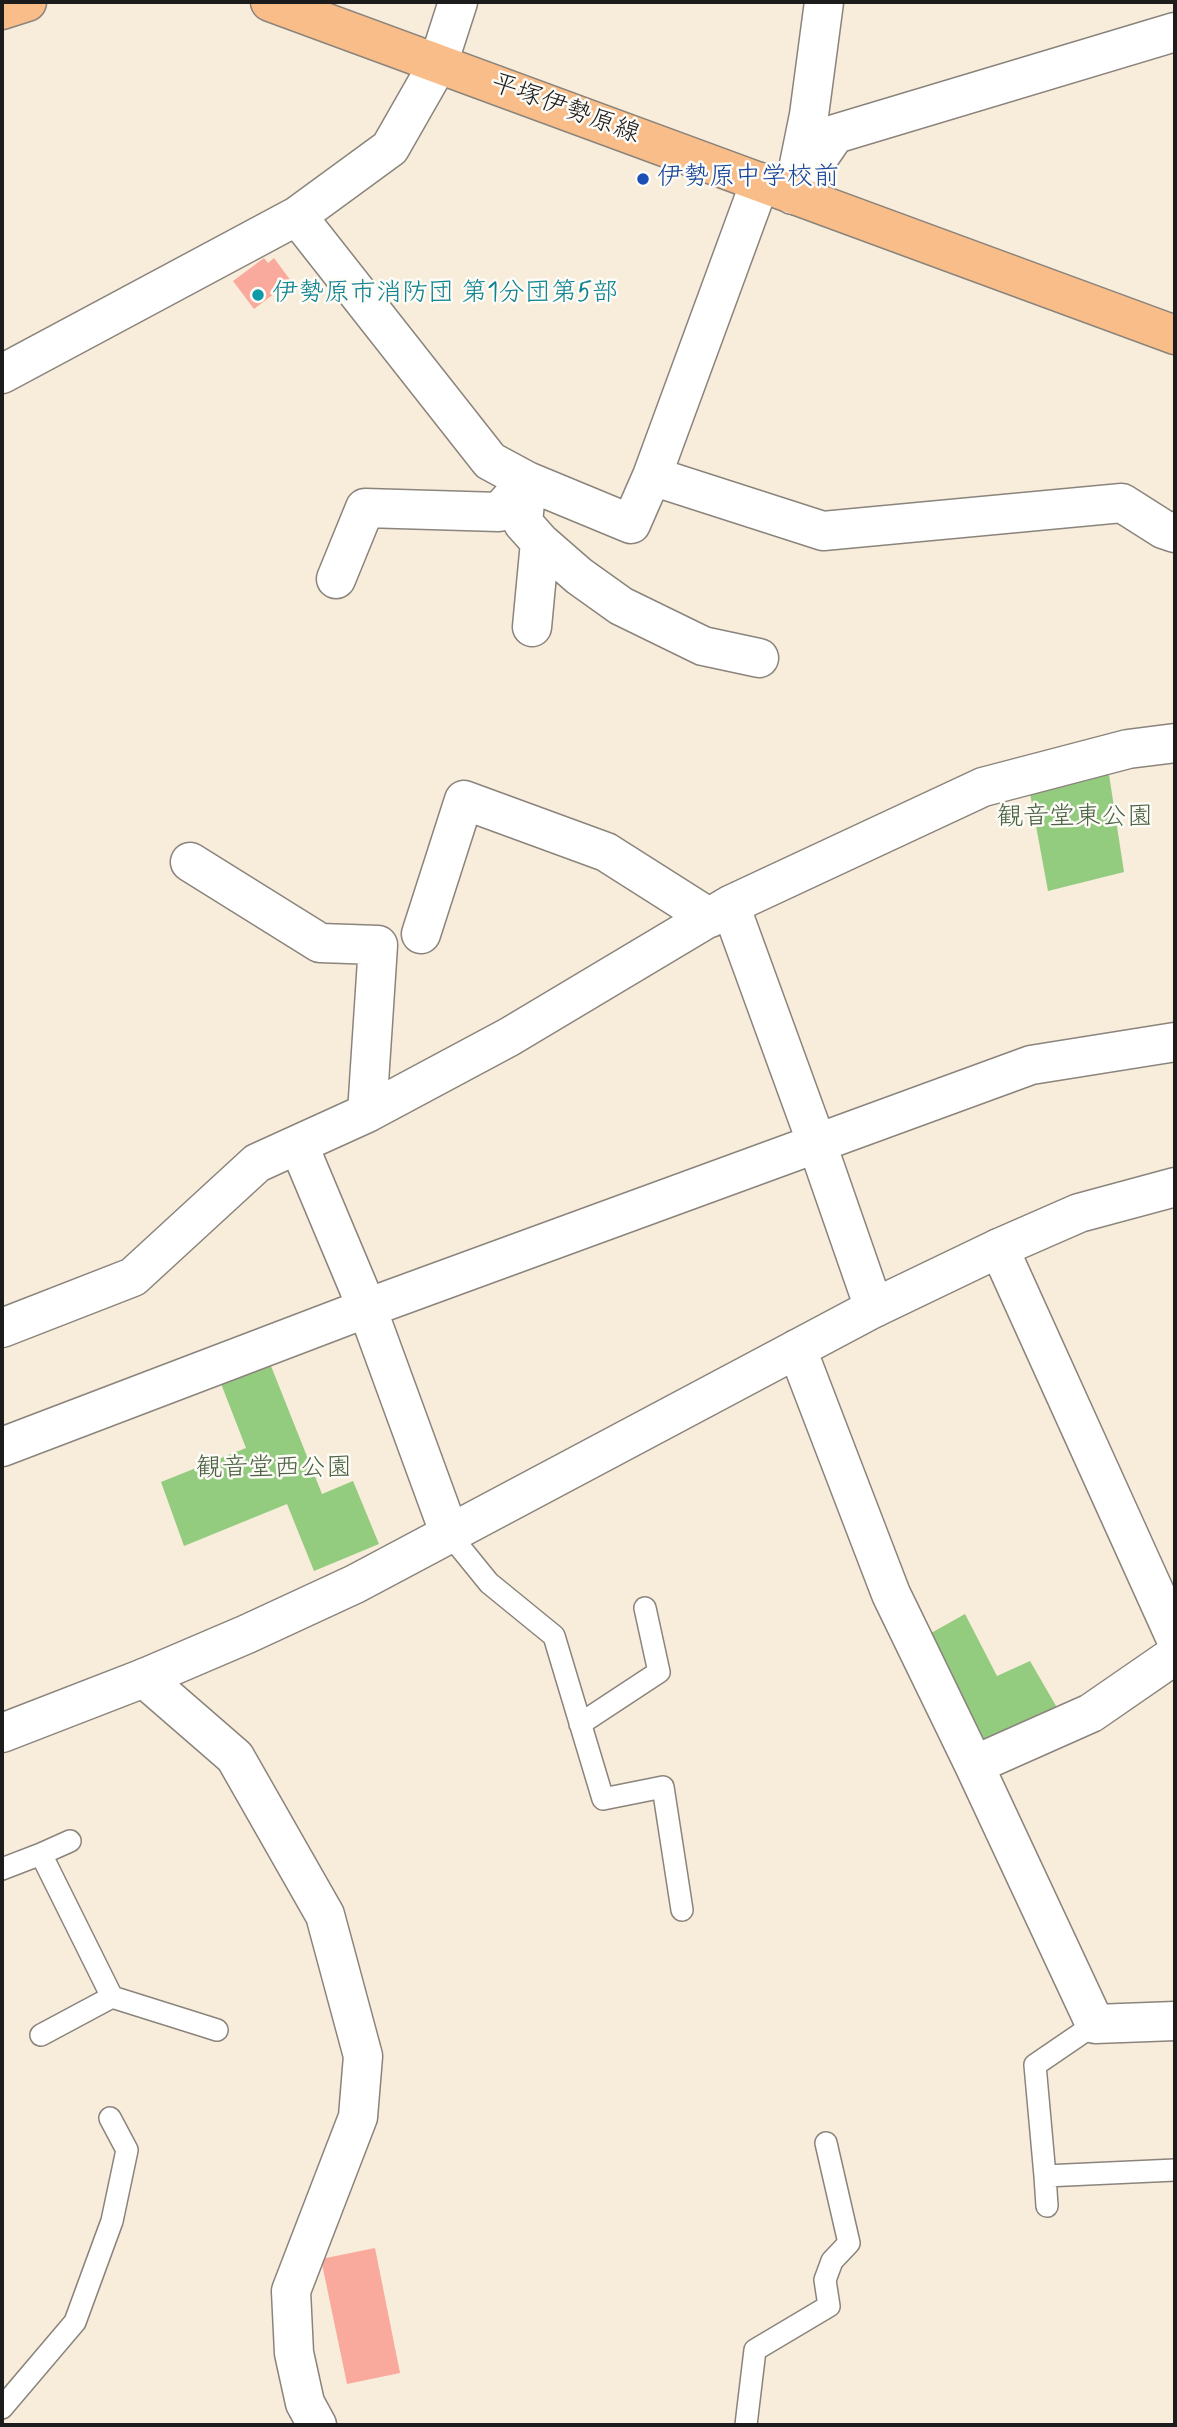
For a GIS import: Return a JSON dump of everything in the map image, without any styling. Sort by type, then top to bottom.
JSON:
[{"type":"main road","points":[[2,10],[27,2]]},
{"type":"main road","name":"平塚伊勢原線","points":[[270,2],[1175,335]]},
{"type":"street","points":[[2,374],[297,216],[390,148],[438,64],[458,2]]},
{"type":"street","points":[[297,216],[490,461],[527,481],[631,524],[809,115],[824,2]]},
{"type":"street","points":[[777,189],[835,134],[1175,32]]},
{"type":"street","points":[[652,476],[823,531],[1122,503],[1163,530],[1175,533]]},
{"type":"street","points":[[527,481],[523,523],[540,542],[579,576],[632,611],[704,646],[759,658]]},
{"type":"street","points":[[336,579],[365,508],[499,512],[527,481]]},
{"type":"street","points":[[532,627],[540,542]]},
{"type":"street","points":[[2,1328],[133,1277],[257,1163],[367,1113],[509,1037],[720,911],[983,787],[1128,749],[1175,743]]},
{"type":"street","points":[[422,934],[464,800],[606,852],[720,911],[817,1144],[874,1308]]},
{"type":"street","points":[[190,862],[320,943],[378,945],[367,1113]]},
{"type":"street","points":[[2,1447],[367,1308],[1031,1065],[1175,1042]]},
{"type":"street","points":[[299,1146],[367,1308],[450,1535]]},
{"type":"street","points":[[2,1733],[144,1678],[331,1595],[450,1535],[874,1308],[999,1248],[1079,1213],[1175,1187]]},
{"type":"street","points":[[999,1248],[1175,1637]]},
{"type":"street","points":[[797,1349],[891,1594],[975,1765],[1095,2024],[1175,2021]]},
{"type":"street","points":[[975,1765],[1091,1713],[1175,1655]]},
{"type":"street","points":[[144,1678],[235,1757],[325,1915],[363,2056],[358,2117],[291,2291],[294,2353],[305,2403],[317,2425]]},
{"type":"lane","points":[[450,1535],[489,1583],[554,1636],[603,1799],[663,1787],[682,1910]]},
{"type":"lane","points":[[579,1724],[659,1672],[645,1608]]},
{"type":"lane","points":[[2,1869],[70,1841]]},
{"type":"lane","points":[[41,1854],[112,1997]]},
{"type":"lane","points":[[41,2035],[112,1997],[217,2030]]},
{"type":"lane","points":[[1047,2206],[1035,2065],[1095,2024]]},
{"type":"lane","points":[[2,2408],[75,2322],[112,2221],[127,2150],[110,2118]]},
{"type":"lane","points":[[746,2425],[755,2350],[829,2306],[825,2280],[832,2262],[849,2243],[826,2143]]},
{"type":"lane","points":[[1045,2176],[1175,2170]]},
{"type":"green space","name":"観音堂東公園","points":[[1108,768],[1124,872],[1048,891],[1029,788]]},
{"type":"green space","name":"観音堂西公園","points":[[267,1356],[322,1494],[353,1481],[379,1544],[314,1571],[287,1504],[184,1546],[161,1482],[246,1448],[218,1376]]},
{"type":"green space","points":[[965,1614],[997,1676],[1030,1661],[1059,1711],[985,1743],[924,1637]]},
{"type":"building","name":"伊勢原市消防団 第1分団第5部","points":[[264,258],[268,263],[274,258],[291,281],[254,309],[233,281]]},
{"type":"building","points":[[375,2248],[400,2373],[347,2384],[321,2259]]},
{"type":"place","name":"伊勢原中学校前","points":[[643,179]]},
{"type":"place","name":"伊勢原市消防団 第1分団第5部","points":[[258,295]]}]
